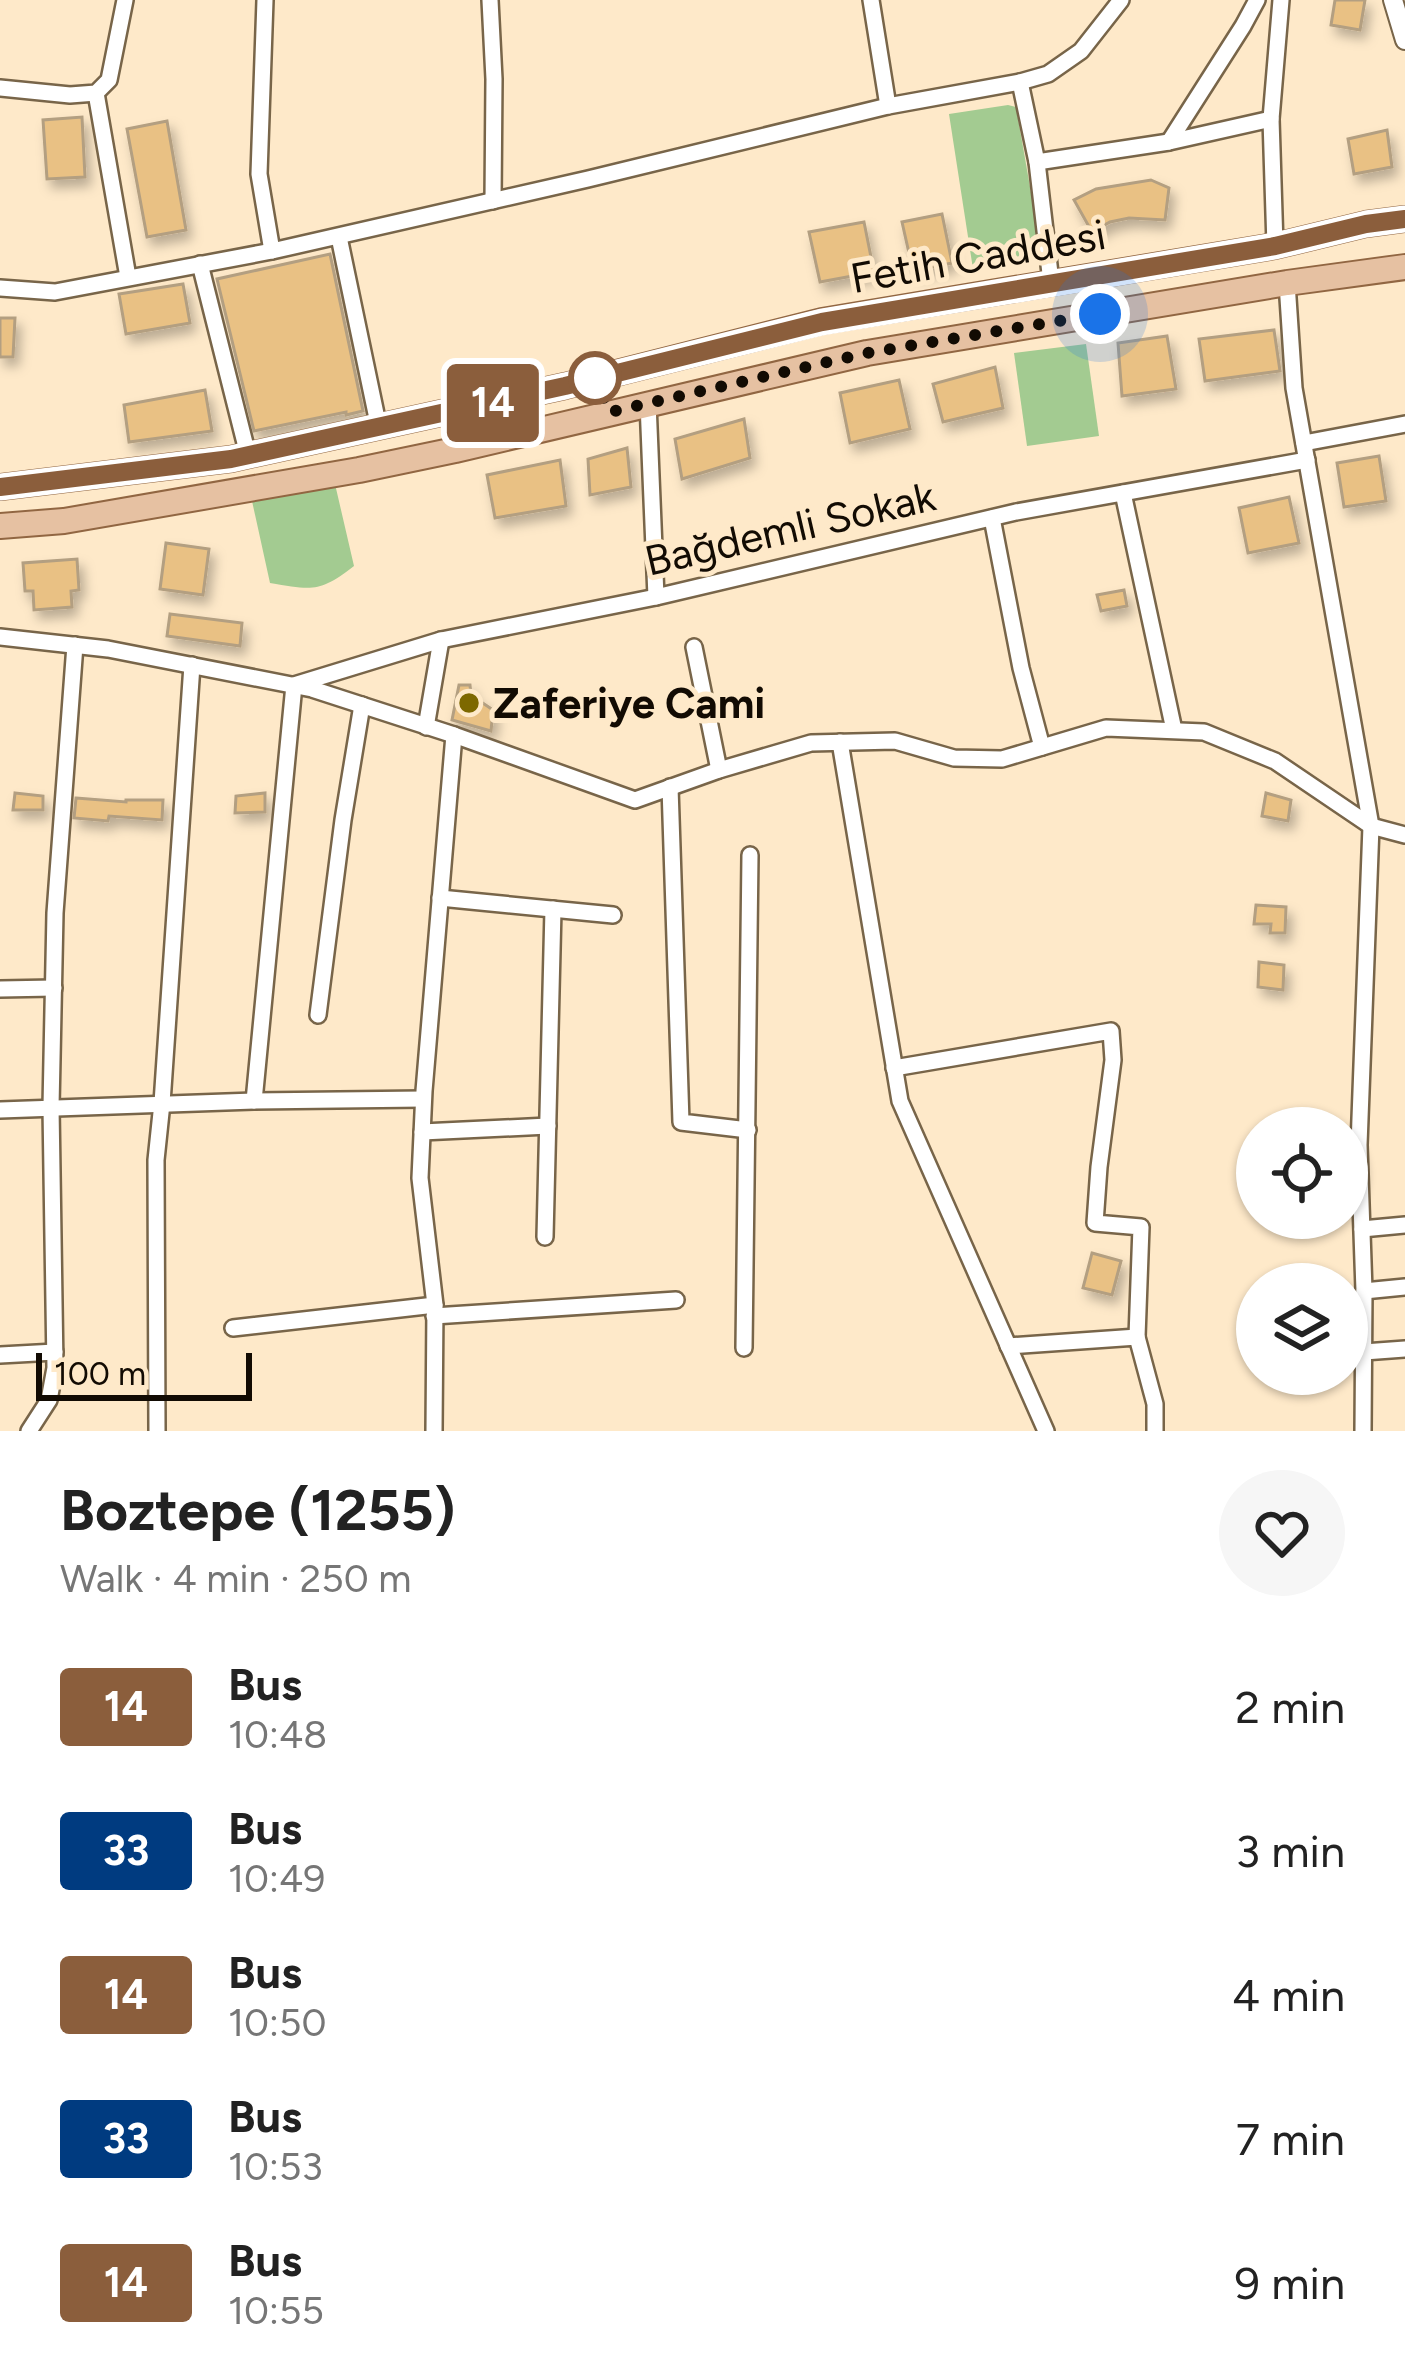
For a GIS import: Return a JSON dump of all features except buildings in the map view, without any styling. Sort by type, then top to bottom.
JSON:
[{"type":"main road","name":"Fetih Caddesi","points":[[0,487],[248,455],[565,386],[822,322],[1275,246],[1405,219]]},
{"type":"main road","name":"Fetih Caddesi","points":[[0,526],[64,521],[359,470],[867,353],[1405,267]]},
{"type":"street","points":[[0,88],[96,93],[109,80],[124,0]]},
{"type":"street","points":[[265,0],[259,174],[272,251]]},
{"type":"street","points":[[490,0],[494,201]]},
{"type":"street","points":[[871,0],[888,106]]},
{"type":"street","points":[[0,288],[55,292],[272,251],[888,106],[1020,82],[1048,74],[1081,51],[1121,0]]},
{"type":"street","points":[[1169,142],[1257,0]]},
{"type":"street","points":[[1275,246],[1271,119],[1281,0]]},
{"type":"street","points":[[1393,0],[1405,40]]},
{"type":"street","points":[[1020,82],[1037,162],[1051,282]]},
{"type":"street","points":[[96,93],[128,277]]},
{"type":"street","points":[[1037,162],[1169,142],[1271,119]]},
{"type":"street","points":[[1366,224],[1397,210],[1405,201]]},
{"type":"street","points":[[339,237],[379,428]]},
{"type":"street","points":[[200,264],[248,455]]},
{"type":"street","points":[[1287,283],[1294,388],[1371,826],[1360,1107]]},
{"type":"street","points":[[648,403],[656,597]]},
{"type":"street","name":"Bağdemli Sokak","points":[[294,685],[441,640],[1123,493],[1405,424]]},
{"type":"street","points":[[1123,493],[1174,730]]},
{"type":"street","points":[[992,518],[1021,668],[1042,747]]},
{"type":"street","points":[[0,637],[294,685],[454,735],[635,800],[811,743],[896,741],[954,758],[1002,759],[1106,728],[1204,732],[1275,761],[1371,826],[1405,836]]},
{"type":"street","points":[[426,727],[441,640]]},
{"type":"street","points":[[29,1431],[50,1400],[55,1352],[51,1107],[55,913],[75,646]]},
{"type":"street","points":[[694,646],[718,770]]},
{"type":"street","points":[[158,1431],[156,1160],[192,665]]},
{"type":"street","points":[[254,1101],[294,685]]},
{"type":"street","points":[[318,1015],[362,705]]},
{"type":"street","points":[[434,1431],[435,1310],[420,1178],[454,735]]},
{"type":"street","points":[[840,742],[900,1101],[1046,1431]]},
{"type":"street","points":[[670,787],[681,1122],[748,1130]]},
{"type":"street","points":[[744,1348],[750,855]]},
{"type":"street","points":[[440,898],[613,915]]},
{"type":"street","points":[[545,1238],[553,909]]},
{"type":"street","points":[[0,989],[54,988]]},
{"type":"street","points":[[895,1068],[1112,1030],[1114,1060],[1096,1223],[1142,1227],[1137,1337],[1155,1404],[1155,1431]]},
{"type":"street","points":[[0,1110],[423,1099]]},
{"type":"street","points":[[422,1132],[548,1126]]},
{"type":"street","points":[[1368,1228],[1405,1225]]},
{"type":"street","points":[[1368,1291],[1405,1287]]},
{"type":"street","points":[[233,1328],[435,1310],[676,1300]]},
{"type":"street","points":[[1008,1346],[1137,1337]]},
{"type":"street","points":[[1368,1352],[1405,1349]]},
{"type":"street","points":[[0,1354],[55,1352]]},
{"type":"street","points":[[1364,1395],[1364,1431]]},
{"type":"green space","points":[[1016,107],[1042,255],[973,269],[949,114]]},
{"type":"green space","points":[[1086,344],[1099,436],[1027,446],[1014,353]]},
{"type":"green space","points":[[335,484],[354,566],[315,587],[270,583],[252,501]]},
{"type":"bus line","name":"14","points":[[0,487],[231,459],[565,386],[822,322],[1275,246],[1405,219]]},
{"type":"place","name":"Zaferiye Cami","points":[[469,703]]},
{"type":"route","points":[[595,378],[610,412],[867,353],[1100,314]]}]
